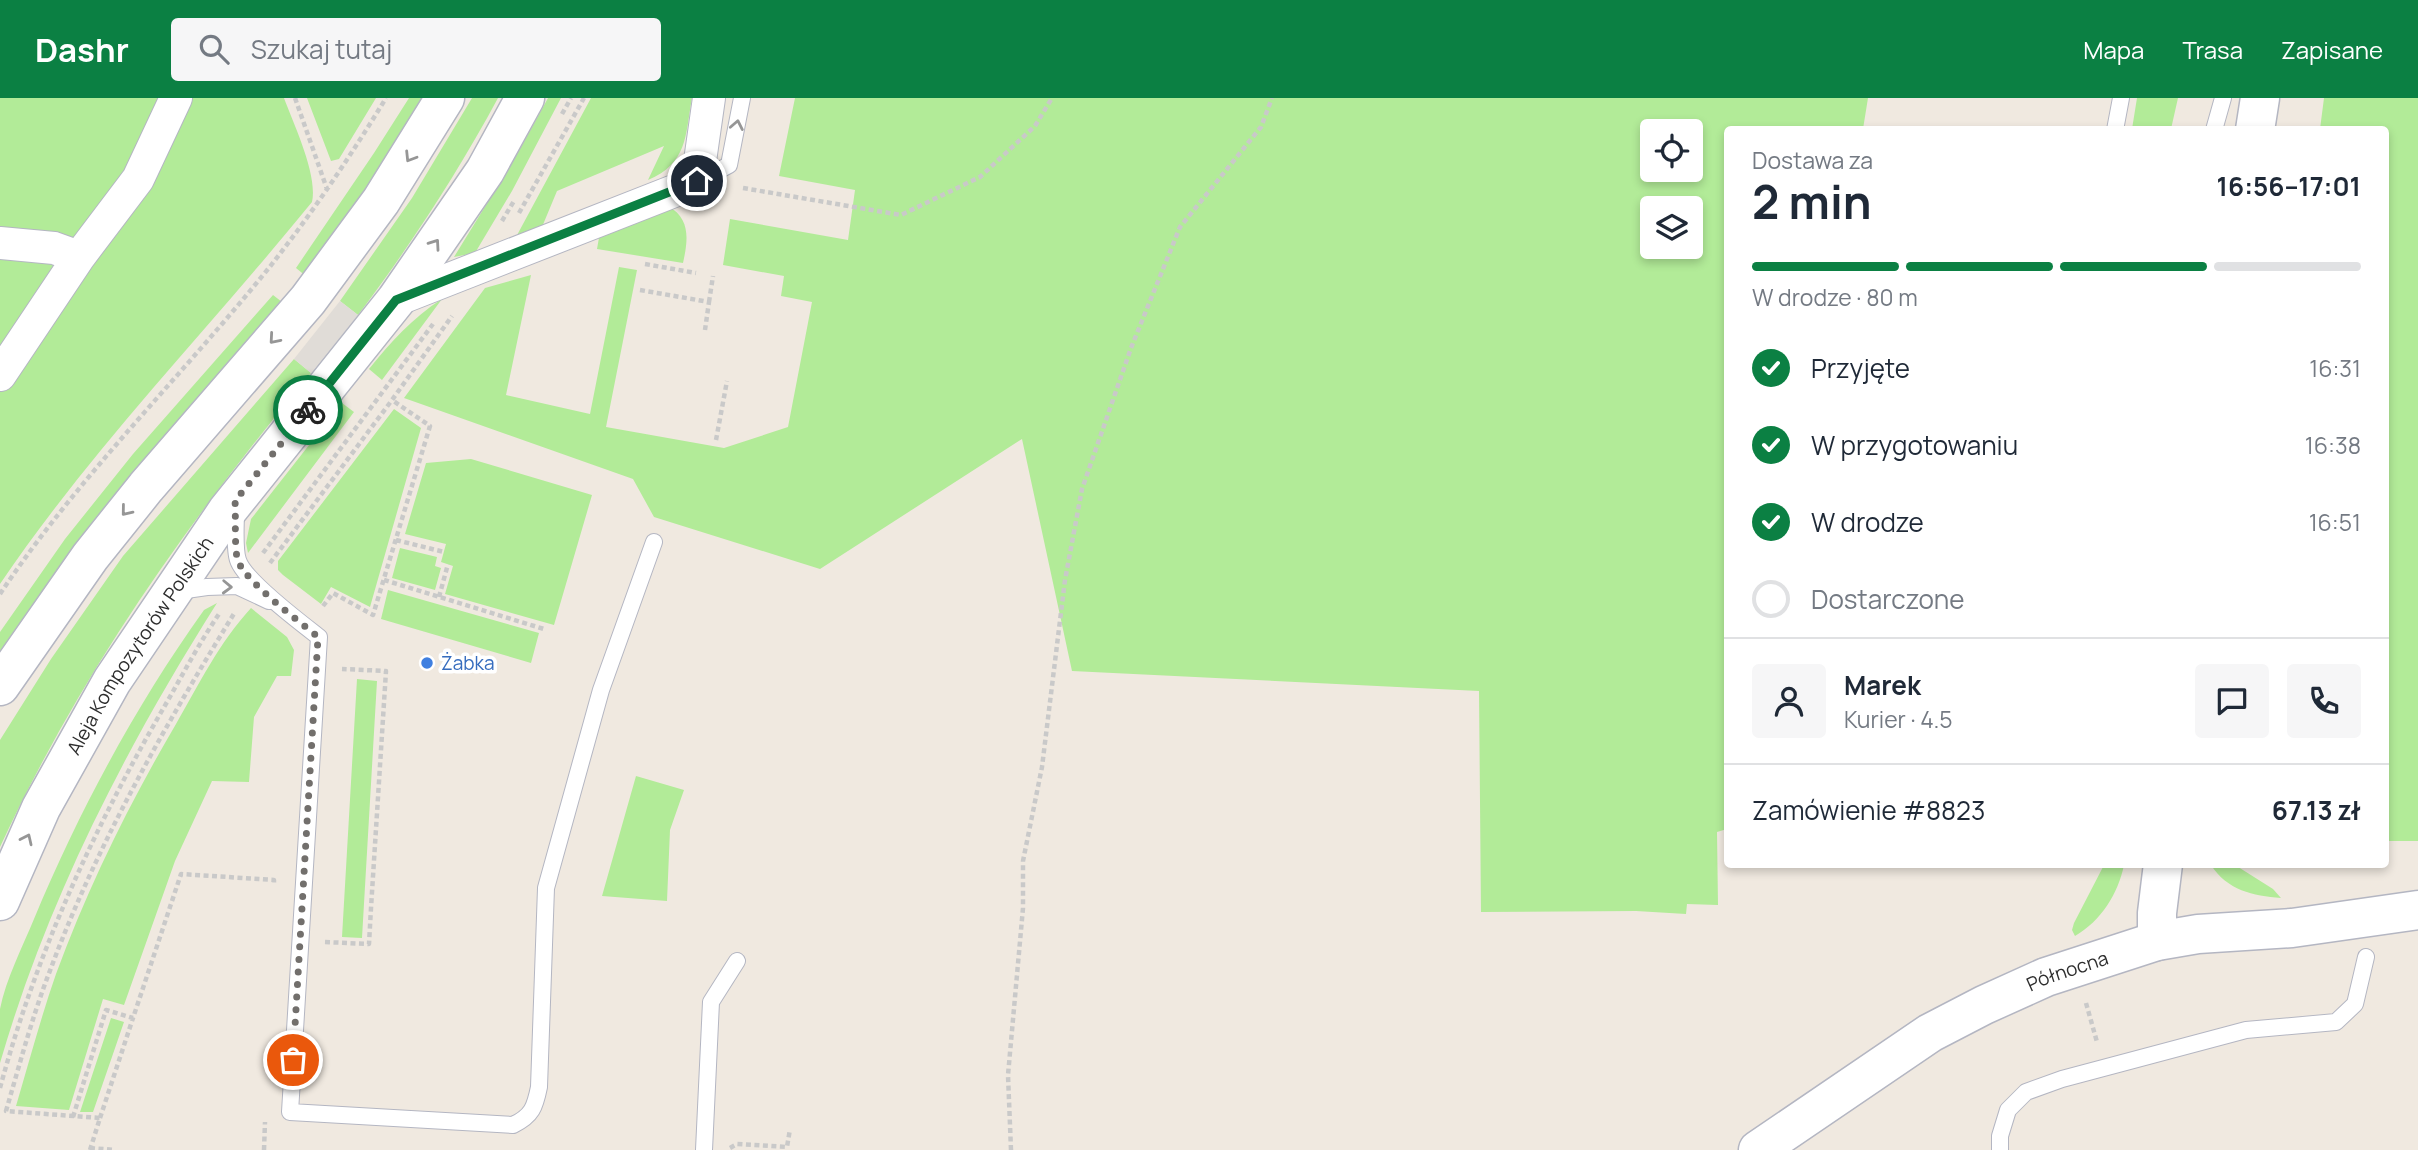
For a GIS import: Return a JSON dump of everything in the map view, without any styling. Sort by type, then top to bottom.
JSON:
[{"type":"street","points":[[0,375],[79,257],[138,179],[176,98]]},
{"type":"street","points":[[0,686],[97,547],[339,260],[396,179],[445,98]]},
{"type":"street","name":"Aleja Kompozytorów Polskich","points":[[0,901],[41,808],[112,681],[235,501],[396,300],[485,171],[525,98]]},
{"type":"street","points":[[396,300],[697,181],[709,98]]},
{"type":"street","points":[[2256,126],[2260,98]]},
{"type":"street","points":[[0,243],[54,248],[79,257]]},
{"type":"street","points":[[2157,941],[2157,913],[2163,868]]},
{"type":"street","name":"Północna","points":[[1758,1150],[1903,1049],[1955,1019],[2046,977],[2157,941],[2198,934],[2292,928],[2418,911]]},
{"type":"lane","points":[[697,181],[729,165],[742,98]]},
{"type":"lane","points":[[2116,126],[2121,98]]},
{"type":"lane","points":[[2215,126],[2223,98]]},
{"type":"lane","points":[[235,501],[237,560],[278,605],[318,637],[290,1112],[513,1125],[526,1119],[535,1108],[539,1087],[545,888],[601,690],[654,542]]},
{"type":"lane","points":[[173,592],[237,586],[278,605]]},
{"type":"lane","points":[[2000,1150],[2000,1136],[2008,1110],[2026,1092],[2105,1067],[2246,1030],[2336,1022],[2355,1004],[2365,957]]},
{"type":"lane","points":[[704,1150],[711,1002],[737,961]]},
{"type":"path","points":[[295,98],[327,189]]},
{"type":"path","points":[[0,594],[26,554],[100,463],[268,268],[327,189],[386,98]]},
{"type":"path","points":[[517,217],[584,98]]},
{"type":"path","points":[[697,181],[901,215],[979,177],[1035,126],[1052,98]]},
{"type":"path","points":[[1012,1150],[1008,1075],[1023,908],[1023,861],[1042,767],[1065,580],[1082,489],[1130,348],[1180,227],[1261,127],[1272,98]]},
{"type":"path","points":[[645,264],[696,273]]},
{"type":"path","points":[[705,330],[713,276]]},
{"type":"path","points":[[640,290],[709,302]]},
{"type":"path","points":[[264,571],[454,314]]},
{"type":"path","points":[[716,440],[726,381]]},
{"type":"path","points":[[323,606],[333,593],[373,615],[430,426],[392,400]]},
{"type":"path","points":[[396,540],[444,552]]},
{"type":"path","points":[[439,597],[448,564]]},
{"type":"path","points":[[384,580],[544,629]]},
{"type":"path","points":[[100,1118],[6,1111],[50,969],[100,853],[152,751],[240,605]]},
{"type":"path","points":[[299,941],[369,944],[372,908],[386,671],[316,667]]},
{"type":"path","points":[[115,1150],[90,1149],[181,874],[274,880]]},
{"type":"path","points":[[2082,992],[2105,1067]]},
{"type":"path","points":[[73,1117],[106,1010],[133,1018]]},
{"type":"path","points":[[727,1150],[737,1143],[787,1147],[790,1129]]},
{"type":"green space","points":[[0,98],[284,98],[304,150],[313,191],[312,202],[112,437],[0,584]]},
{"type":"green space","points":[[307,98],[376,98],[339,159],[331,161]]},
{"type":"green space","points":[[409,98],[424,98],[391,154],[307,277],[296,268]]},
{"type":"green space","points":[[472,98],[498,98],[432,209],[358,315],[340,301],[412,198]]},
{"type":"green space","points":[[548,98],[561,98],[512,191],[475,253],[454,257],[515,158]]},
{"type":"green space","points":[[591,98],[692,98],[686,136],[678,157],[661,173],[648,180],[664,146],[557,191],[542,227],[516,237]]},
{"type":"green space","points":[[795,98],[1868,98],[1863,126],[1724,126],[1724,830],[1717,832],[1718,905],[1687,904],[1686,914],[1636,911],[1481,912],[1479,691],[1072,671],[1022,439],[820,569],[654,517],[633,479],[404,398],[485,288],[531,275],[506,395],[590,414],[619,267],[637,270],[606,427],[724,448],[788,427],[812,302],[781,296],[784,276],[723,265],[730,219],[848,240],[855,190],[779,176]]},
{"type":"green space","points":[[2137,98],[2178,98],[2172,126],[2132,126]]},
{"type":"green space","points":[[2324,98],[2418,98],[2418,841],[2389,841],[2389,126],[2320,126]]},
{"type":"green space","points":[[668,206],[681,217],[686,231],[683,263],[597,249],[600,232]]},
{"type":"green space","points":[[273,295],[282,302],[0,657],[0,632],[65,539],[133,454]]},
{"type":"green space","points":[[442,299],[382,380],[369,369],[402,331]]},
{"type":"green space","points":[[294,359],[311,373],[222,485],[140,600],[65,720],[0,847],[0,740],[51,659],[123,556]]},
{"type":"green space","points":[[342,403],[354,412],[248,553],[246,543],[251,519]]},
{"type":"green space","points":[[394,409],[421,428],[370,607],[331,587],[321,604],[278,570],[278,561]]},
{"type":"green space","points":[[471,459],[592,495],[554,625],[445,594],[453,566],[441,562],[446,544],[405,534],[426,463]]},
{"type":"green space","points":[[400,548],[437,557],[435,566],[441,568],[435,590],[392,578]]},
{"type":"green space","points":[[388,590],[539,633],[531,663],[381,619]]},
{"type":"green space","points":[[217,603],[151,712],[92,825],[41,942],[0,1063],[0,1009],[6,986],[51,879],[132,721],[204,610]]},
{"type":"green space","points":[[251,608],[287,637],[294,650],[291,676],[277,676],[254,717],[249,782],[212,781],[175,861],[124,1005],[103,999],[69,1110],[16,1106],[56,974],[110,846],[210,664]]},
{"type":"green space","points":[[357,679],[377,681],[362,938],[342,937]]},
{"type":"green space","points":[[636,776],[684,790],[670,830],[667,901],[602,896]]},
{"type":"green space","points":[[2102,868],[2123,868],[2113,896],[2093,923],[2075,936],[2072,930]]},
{"type":"green space","points":[[2213,868],[2240,868],[2273,889],[2281,898],[2260,896],[2242,890],[2217,874]]},
{"type":"green space","points":[[111,1018],[124,1022],[93,1112],[80,1112]]},
{"type":"shaded area","points":[[340,301],[358,315],[311,373],[294,359]]},
{"type":"way so far","points":[[293,1060],[318,637],[278,605],[237,560],[235,501],[308,410]]},
{"type":"place","name":"Żabka","points":[[427,663]]},
{"type":"route","points":[[308,410],[396,300],[697,181]]}]
